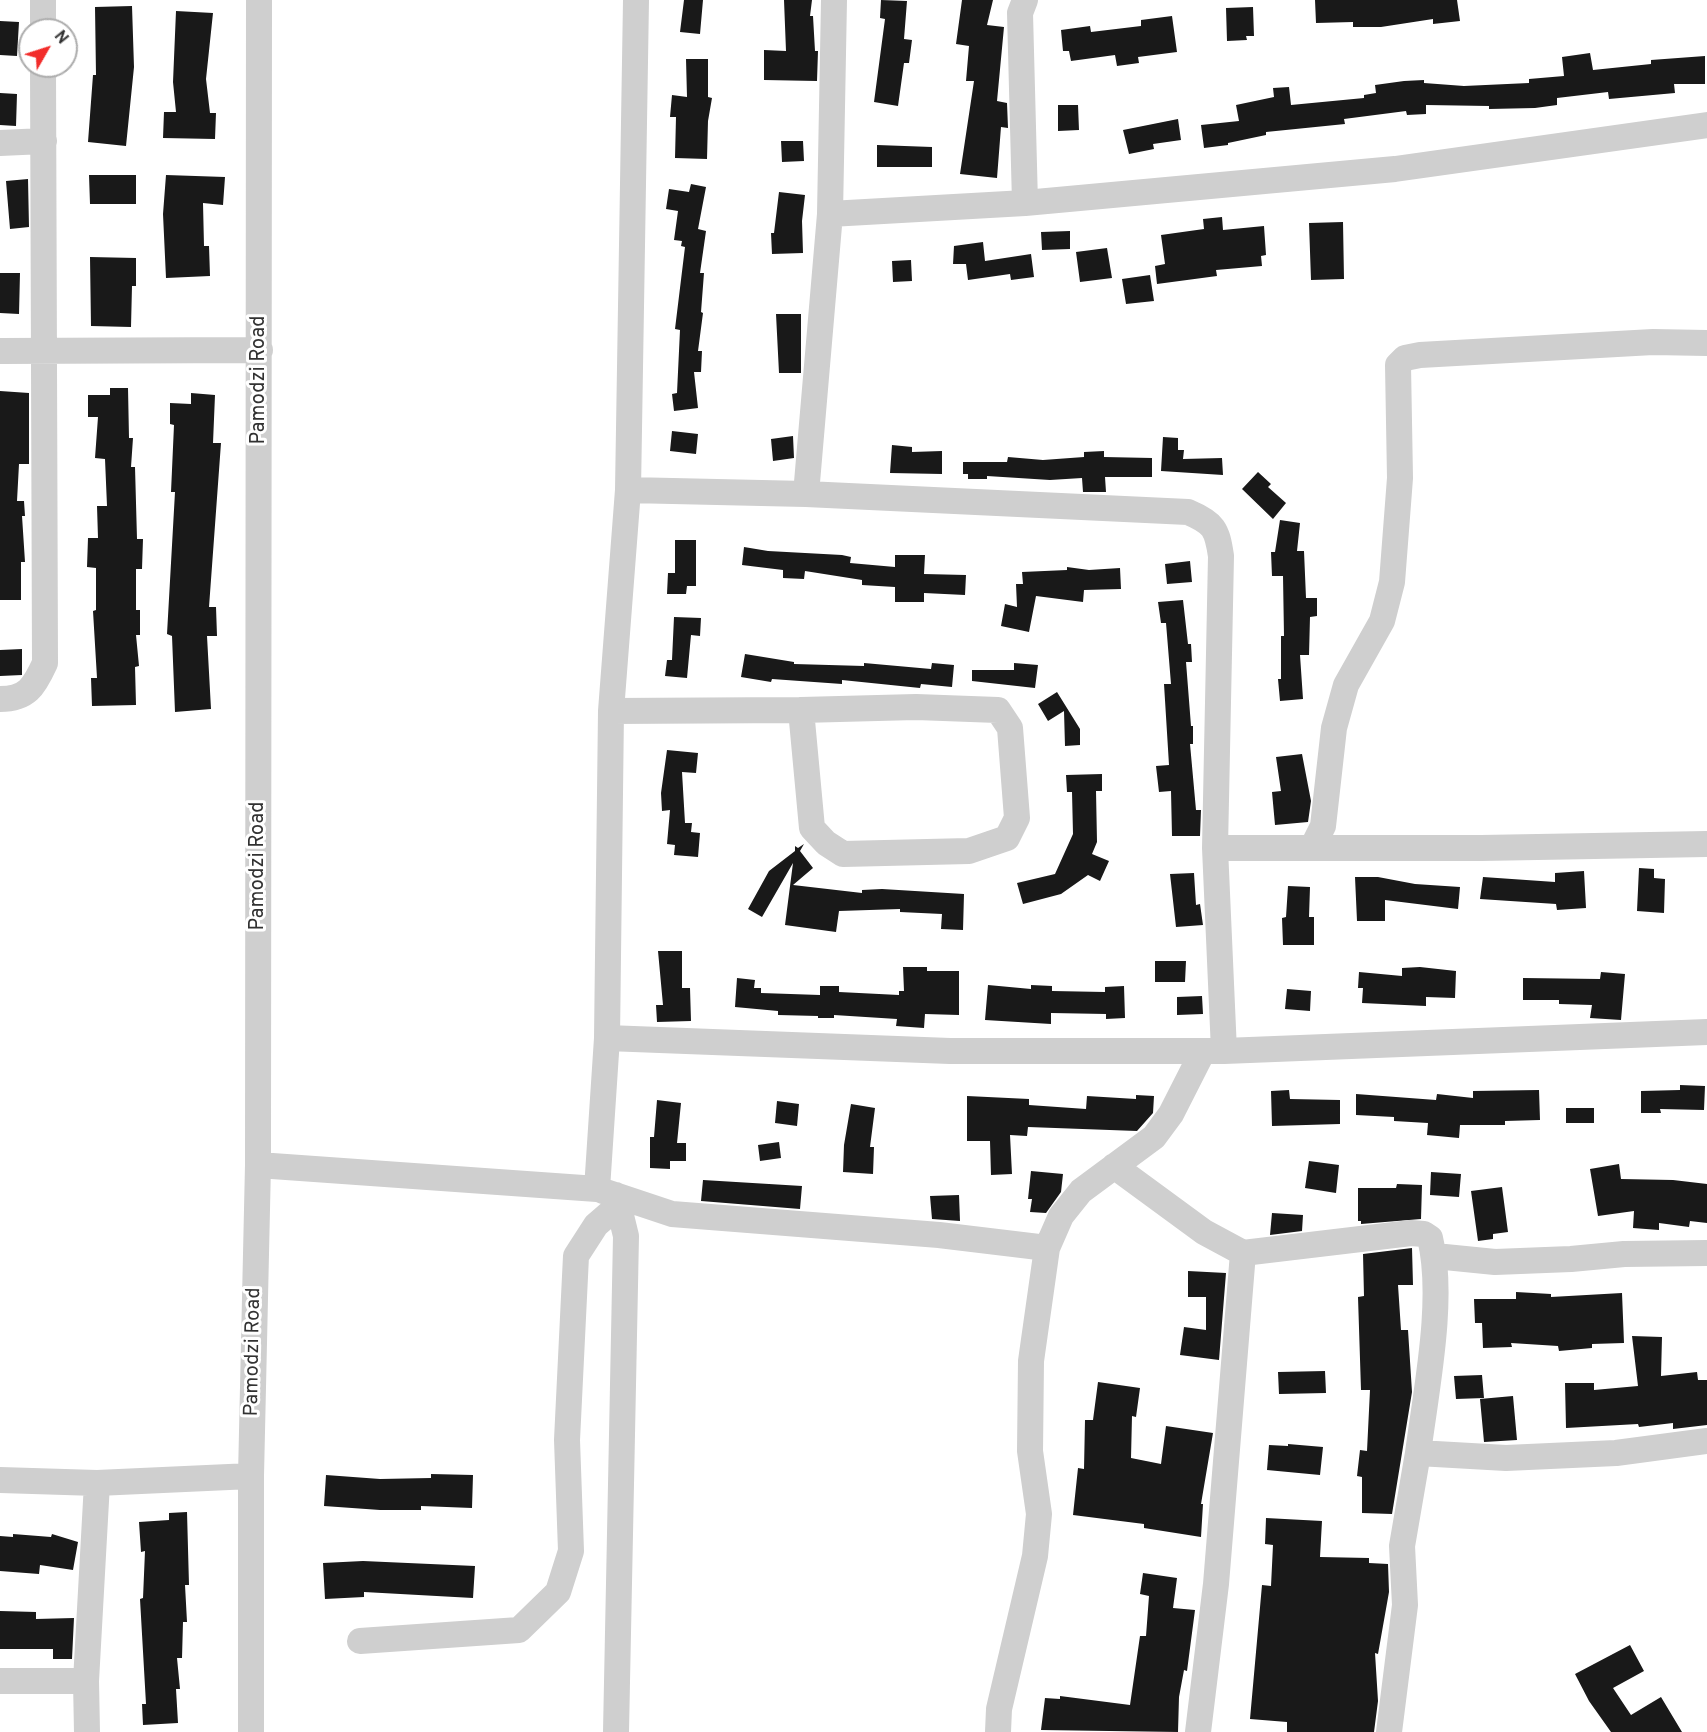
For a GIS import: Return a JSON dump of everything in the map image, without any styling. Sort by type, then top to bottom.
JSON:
[{"type":"street","points":[[43,0],[43,18]]},
{"type":"street","name":"Pamodzi Road","points":[[250,1732],[251,1476],[258,1165],[259,0]]},
{"type":"street","points":[[616,1732],[626,1236],[610,1197],[606,1038],[611,711],[628,490],[636,0]]},
{"type":"street","points":[[807,494],[830,214],[834,0]]},
{"type":"street","points":[[1025,0],[1020,13],[1025,203]]},
{"type":"street","points":[[0,699],[16,699],[35,685],[45,663],[43,78]]},
{"type":"street","points":[[830,214],[1025,203],[1395,169],[1707,125]]},
{"type":"street","points":[[0,143],[44,141]]},
{"type":"street","points":[[1313,846],[1323,826],[1332,740],[1346,685],[1382,621],[1392,582],[1400,478],[1398,365],[1405,358],[1420,355],[1653,342],[1707,343]]},
{"type":"street","points":[[0,351],[260,350]]},
{"type":"street","points":[[628,490],[807,494],[1188,512],[1206,520],[1218,534],[1221,556],[1215,848],[1214,1051],[1154,1137],[1081,1191],[1061,1216],[1047,1248],[1030,1362],[1030,1451],[1039,1514],[1035,1556],[999,1709],[998,1732]]},
{"type":"street","points":[[611,711],[916,707],[998,710],[1010,728],[1017,818],[1006,838],[969,851],[843,854],[826,843],[812,828],[801,710]]},
{"type":"street","points":[[1215,848],[1313,846],[1481,848],[1707,844]]},
{"type":"street","points":[[606,1038],[950,1051],[1214,1051],[1707,1032]]},
{"type":"street","points":[[258,1165],[610,1197],[672,1214],[939,1235],[1047,1248]]},
{"type":"street","points":[[1114,1166],[1204,1232],[1242,1253],[1411,1233],[1424,1234],[1430,1238],[1435,1256],[1434,1319],[1418,1453],[1402,1546],[1405,1605],[1389,1732]]},
{"type":"street","points":[[360,1641],[519,1630],[558,1592],[571,1551],[567,1440],[576,1256],[596,1225],[610,1197]]},
{"type":"street","points":[[1198,1732],[1216,1584],[1242,1253]]},
{"type":"street","points":[[1435,1256],[1495,1262],[1624,1254],[1707,1253]]},
{"type":"street","points":[[1418,1453],[1506,1458],[1616,1453],[1707,1441]]},
{"type":"street","points":[[0,1480],[97,1483],[251,1476]]},
{"type":"street","points":[[87,1732],[86,1681],[97,1483]]},
{"type":"street","points":[[0,1682],[86,1681]]},
{"type":"building","points":[[684,0],[703,0],[700,34],[680,32]]},
{"type":"building","points":[[784,0],[812,0],[810,16],[813,16],[815,51],[818,51],[817,81],[764,80],[764,50],[786,51]]},
{"type":"building","points":[[881,0],[907,1],[904,39],[912,40],[909,63],[904,63],[898,106],[874,102],[885,19],[880,18]]},
{"type":"building","points":[[962,0],[993,0],[987,25],[1004,27],[997,101],[1007,103],[1008,128],[1001,127],[997,178],[960,174],[974,81],[966,81],[969,46],[956,44]]},
{"type":"building","points":[[1315,0],[1457,0],[1460,21],[1433,24],[1433,19],[1381,27],[1353,27],[1353,22],[1316,23]]},
{"type":"building","points":[[132,6],[134,67],[126,146],[88,142],[93,75],[96,75],[95,7]]},
{"type":"building","points":[[1253,7],[1254,36],[1246,36],[1247,40],[1227,41],[1226,8]]},
{"type":"building","points":[[176,11],[213,13],[206,79],[210,113],[216,113],[215,139],[163,138],[164,112],[176,112],[173,82]]},
{"type":"building","points":[[1172,16],[1177,52],[1138,57],[1139,63],[1117,66],[1115,55],[1071,61],[1069,51],[1063,51],[1061,30],[1090,26],[1091,32],[1141,26],[1141,20]]},
{"type":"building","points":[[0,21],[18,22],[17,56],[0,55]]},
{"type":"building","points":[[1590,53],[1593,70],[1651,64],[1651,60],[1705,56],[1705,84],[1674,84],[1675,93],[1609,99],[1608,92],[1557,98],[1557,105],[1535,108],[1489,109],[1489,106],[1426,105],[1426,114],[1407,115],[1406,111],[1344,119],[1345,124],[1266,132],[1266,135],[1228,143],[1228,145],[1204,148],[1201,125],[1239,121],[1236,105],[1274,97],[1273,88],[1289,87],[1291,105],[1364,98],[1364,95],[1376,93],[1375,85],[1404,81],[1424,80],[1424,83],[1464,86],[1529,83],[1529,79],[1564,76],[1562,57]]},
{"type":"building","points":[[686,59],[708,59],[708,97],[712,98],[708,121],[707,159],[675,158],[676,117],[670,117],[672,95],[687,97]]},
{"type":"building","points":[[0,93],[17,94],[16,126],[0,125]]},
{"type":"building","points":[[1058,105],[1078,105],[1079,130],[1058,131]]},
{"type":"building","points":[[1178,119],[1181,140],[1153,144],[1154,149],[1129,154],[1123,130]]},
{"type":"building","points":[[781,141],[803,141],[804,161],[782,162]]},
{"type":"building","points":[[877,145],[932,147],[932,167],[877,167]]},
{"type":"building","points":[[89,175],[136,175],[136,204],[90,204]]},
{"type":"building","points":[[166,175],[225,177],[223,205],[203,203],[204,246],[209,246],[210,276],[166,278],[163,214]]},
{"type":"building","points":[[28,179],[29,227],[10,229],[6,181]]},
{"type":"building","points":[[691,184],[706,187],[698,229],[706,231],[700,273],[704,273],[701,312],[703,313],[698,351],[702,351],[701,372],[694,372],[698,408],[674,411],[672,394],[677,393],[680,330],[675,329],[685,247],[681,246],[682,241],[674,240],[678,211],[666,209],[669,189],[689,192]]},
{"type":"building","points":[[779,192],[805,195],[802,221],[803,253],[772,254],[771,233],[774,233]]},
{"type":"building","points":[[1222,217],[1223,230],[1264,226],[1266,255],[1261,256],[1262,266],[1216,270],[1217,276],[1157,284],[1155,266],[1165,264],[1161,235],[1204,229],[1203,219]]},
{"type":"building","points":[[1343,222],[1344,279],[1311,280],[1309,223]]},
{"type":"building","points":[[1070,231],[1070,249],[1042,250],[1041,232]]},
{"type":"building","points":[[983,242],[985,261],[1031,254],[1034,277],[1011,280],[1010,274],[968,280],[966,264],[953,264],[954,246]]},
{"type":"building","points":[[1107,248],[1112,278],[1080,282],[1076,252]]},
{"type":"building","points":[[90,257],[136,258],[136,286],[132,286],[131,327],[91,326]]},
{"type":"building","points":[[911,260],[912,281],[893,282],[892,261]]},
{"type":"building","points":[[0,273],[20,273],[19,314],[0,313]]},
{"type":"building","points":[[1150,275],[1154,301],[1126,304],[1122,279]]},
{"type":"building","points":[[776,314],[801,314],[801,373],[779,373]]},
{"type":"building","points":[[110,388],[128,388],[129,438],[133,438],[131,467],[135,467],[137,539],[143,539],[142,569],[136,569],[136,610],[140,610],[140,635],[136,635],[139,666],[135,667],[136,705],[92,706],[91,678],[97,678],[93,611],[96,610],[96,568],[87,567],[88,538],[98,538],[97,506],[107,506],[105,459],[95,458],[98,417],[88,417],[88,395],[110,395]]},
{"type":"building","points":[[0,391],[29,393],[29,464],[19,464],[17,501],[24,501],[25,516],[22,516],[25,562],[21,562],[21,600],[0,600]]},
{"type":"building","points":[[191,393],[215,395],[213,443],[221,443],[209,607],[216,607],[217,636],[207,636],[211,709],[175,712],[172,636],[167,634],[175,492],[171,492],[174,425],[170,424],[170,403],[191,404]]},
{"type":"building","points":[[672,431],[698,434],[696,454],[670,451]]},
{"type":"building","points":[[793,436],[794,458],[773,461],[771,439]]},
{"type":"building","points":[[1163,437],[1178,438],[1178,450],[1184,450],[1183,459],[1222,458],[1223,475],[1161,471]]},
{"type":"building","points":[[892,445],[912,447],[912,452],[942,451],[942,474],[890,473]]},
{"type":"building","points":[[1104,451],[1104,457],[1152,458],[1152,477],[1105,477],[1106,492],[1083,492],[1082,478],[1050,480],[987,476],[987,479],[968,479],[968,474],[963,474],[963,462],[1007,462],[1008,457],[1043,460],[1084,457],[1084,452]]},
{"type":"building","points":[[1258,472],[1271,484],[1268,487],[1286,503],[1273,519],[1242,489]]},
{"type":"building","points":[[1280,520],[1300,523],[1297,551],[1304,551],[1306,598],[1317,598],[1317,616],[1310,617],[1309,655],[1300,655],[1303,699],[1280,701],[1278,679],[1281,679],[1281,636],[1284,636],[1283,576],[1272,576],[1271,552],[1275,552]]},
{"type":"building","points":[[675,540],[696,540],[696,586],[687,586],[686,594],[667,594],[668,573],[675,573]]},
{"type":"building","points":[[744,547],[768,551],[842,555],[851,557],[850,563],[895,567],[895,555],[925,555],[924,574],[966,575],[965,595],[924,593],[924,602],[895,602],[895,587],[862,585],[862,580],[805,571],[804,579],[783,578],[783,570],[742,565]]},
{"type":"building","points":[[1190,561],[1192,582],[1167,584],[1165,564]]},
{"type":"building","points":[[1067,567],[1089,570],[1120,568],[1121,589],[1084,590],[1083,602],[1036,596],[1029,632],[1001,626],[1005,604],[1017,607],[1016,584],[1023,584],[1022,572],[1067,570]]},
{"type":"building","points":[[1183,600],[1188,644],[1191,644],[1192,662],[1186,662],[1191,726],[1193,726],[1193,744],[1190,744],[1196,810],[1201,810],[1200,836],[1172,836],[1171,791],[1159,792],[1156,766],[1169,765],[1164,684],[1171,684],[1166,623],[1161,623],[1158,602]]},
{"type":"building","points":[[674,617],[701,618],[700,636],[691,635],[687,678],[665,676],[667,660],[672,660]]},
{"type":"building","points":[[22,649],[22,675],[0,676],[0,650]]},
{"type":"building","points":[[745,654],[794,662],[794,664],[864,666],[864,663],[931,669],[932,663],[954,665],[952,687],[921,684],[920,688],[842,680],[842,684],[772,679],[771,682],[741,677]]},
{"type":"building","points":[[1014,663],[1038,665],[1035,688],[972,681],[972,670],[1014,670]]},
{"type":"building","points":[[1057,692],[1080,729],[1080,745],[1065,746],[1064,711],[1048,721],[1038,704]]},
{"type":"building","points":[[667,750],[698,753],[696,773],[682,772],[685,823],[692,823],[691,832],[700,833],[698,857],[674,855],[675,845],[667,844],[670,810],[662,811],[661,793]]},
{"type":"building","points":[[1302,754],[1311,801],[1308,822],[1275,825],[1272,792],[1281,791],[1276,757]]},
{"type":"building","points":[[1102,774],[1102,791],[1096,791],[1097,842],[1092,854],[1109,861],[1100,881],[1088,875],[1061,894],[1023,904],[1017,883],[1055,874],[1073,834],[1072,792],[1067,792],[1066,775]]},
{"type":"building","points":[[804,844],[800,851],[813,868],[793,885],[862,893],[862,890],[882,889],[964,894],[963,930],[941,929],[942,914],[900,912],[900,909],[839,911],[836,932],[785,925],[793,863],[762,917],[748,909],[769,871],[795,851],[795,846],[798,848]]},
{"type":"building","points":[[1639,868],[1654,869],[1654,878],[1665,879],[1664,913],[1637,911]]},
{"type":"building","points":[[1584,871],[1586,908],[1557,910],[1556,904],[1480,899],[1483,877],[1555,882],[1555,873]]},
{"type":"building","points":[[1194,873],[1196,905],[1200,904],[1203,925],[1176,927],[1170,874]]},
{"type":"building","points":[[1355,877],[1378,877],[1415,884],[1460,887],[1458,909],[1385,900],[1385,921],[1357,921]]},
{"type":"building","points":[[1288,886],[1310,887],[1309,917],[1314,917],[1314,945],[1283,945],[1282,918],[1286,917]]},
{"type":"building","points":[[658,951],[682,951],[682,988],[690,988],[691,1021],[657,1022],[656,1005],[663,1005]]},
{"type":"building","points":[[1155,961],[1186,961],[1185,982],[1155,982]]},
{"type":"building","points":[[903,967],[927,967],[927,971],[959,971],[959,1015],[925,1014],[924,1028],[896,1026],[897,1019],[834,1015],[834,1018],[818,1018],[818,1016],[778,1015],[778,1011],[735,1007],[737,978],[755,980],[754,988],[761,988],[761,993],[820,995],[820,986],[839,986],[839,992],[899,995],[899,991],[904,991]]},
{"type":"building","points":[[1420,967],[1456,971],[1455,998],[1426,997],[1426,1006],[1362,1003],[1363,988],[1358,988],[1359,972],[1402,976],[1402,968]]},
{"type":"building","points":[[1601,972],[1625,974],[1621,1020],[1590,1018],[1592,1005],[1559,1004],[1559,1000],[1523,1000],[1523,978],[1600,979]]},
{"type":"building","points":[[988,985],[1031,989],[1031,985],[1052,986],[1052,991],[1105,992],[1105,987],[1124,986],[1125,1018],[1106,1019],[1106,1014],[1051,1013],[1051,1024],[985,1020]]},
{"type":"building","points":[[1287,989],[1311,991],[1310,1011],[1285,1009]]},
{"type":"building","points":[[1202,996],[1203,1014],[1177,1015],[1177,997]]},
{"type":"building","points":[[1680,1085],[1705,1086],[1704,1110],[1660,1109],[1661,1113],[1641,1113],[1641,1091],[1680,1090]]},
{"type":"building","points":[[1289,1090],[1290,1099],[1340,1100],[1340,1124],[1272,1126],[1271,1091]]},
{"type":"building","points":[[1539,1090],[1540,1120],[1505,1121],[1505,1125],[1460,1125],[1459,1138],[1427,1135],[1428,1123],[1394,1121],[1394,1117],[1356,1115],[1356,1094],[1436,1100],[1437,1094],[1473,1098],[1473,1091]]},
{"type":"building","points":[[1136,1095],[1154,1096],[1153,1113],[1137,1131],[1028,1127],[1027,1136],[1010,1135],[1012,1174],[991,1175],[990,1141],[967,1141],[967,1096],[1029,1099],[1029,1105],[1086,1109],[1087,1096],[1136,1099]]},
{"type":"building","points":[[657,1100],[681,1103],[677,1143],[686,1143],[686,1161],[670,1161],[670,1169],[650,1168],[650,1137],[654,1137]]},
{"type":"building","points":[[777,1101],[799,1104],[797,1126],[775,1123]]},
{"type":"building","points":[[851,1104],[875,1108],[870,1147],[874,1147],[873,1174],[843,1172],[844,1145]]},
{"type":"building","points":[[1566,1108],[1594,1108],[1594,1123],[1566,1123]]},
{"type":"building","points":[[779,1142],[781,1158],[760,1161],[758,1145]]},
{"type":"building","points":[[1309,1161],[1339,1165],[1336,1193],[1305,1188]]},
{"type":"building","points":[[1619,1164],[1621,1179],[1673,1180],[1707,1184],[1707,1223],[1690,1221],[1689,1227],[1659,1223],[1659,1230],[1633,1228],[1634,1211],[1598,1216],[1590,1169]]},
{"type":"building","points":[[1031,1171],[1063,1174],[1061,1192],[1046,1213],[1030,1212],[1032,1199],[1028,1199]]},
{"type":"building","points":[[1431,1172],[1461,1174],[1459,1197],[1430,1195]]},
{"type":"building","points":[[703,1180],[802,1186],[800,1209],[701,1201]]},
{"type":"building","points":[[1397,1184],[1422,1185],[1421,1219],[1361,1224],[1361,1221],[1358,1221],[1358,1188],[1396,1188]]},
{"type":"building","points":[[1502,1187],[1508,1232],[1493,1234],[1493,1239],[1478,1241],[1471,1191]]},
{"type":"building","points":[[959,1195],[960,1221],[932,1219],[930,1196]]},
{"type":"building","points":[[1272,1213],[1303,1215],[1302,1231],[1270,1235]]},
{"type":"building","points":[[1412,1248],[1413,1285],[1398,1285],[1401,1330],[1408,1330],[1412,1392],[1392,1514],[1362,1513],[1362,1477],[1357,1476],[1360,1450],[1367,1451],[1370,1390],[1361,1390],[1358,1297],[1364,1296],[1363,1254]]},
{"type":"building","points":[[1188,1271],[1226,1273],[1219,1360],[1180,1355],[1184,1327],[1206,1330],[1206,1297],[1188,1297]]},
{"type":"building","points":[[1516,1292],[1551,1294],[1551,1297],[1622,1293],[1624,1343],[1592,1344],[1592,1348],[1559,1351],[1558,1346],[1511,1343],[1512,1347],[1483,1348],[1482,1323],[1475,1323],[1474,1299],[1516,1299]]},
{"type":"building","points":[[1632,1336],[1662,1337],[1661,1376],[1697,1372],[1698,1380],[1707,1380],[1707,1425],[1673,1429],[1673,1423],[1639,1427],[1638,1424],[1566,1428],[1565,1383],[1594,1383],[1594,1390],[1638,1386]]},
{"type":"building","points":[[1325,1371],[1326,1393],[1279,1394],[1278,1372]]},
{"type":"building","points":[[1482,1375],[1484,1398],[1456,1399],[1454,1376]]},
{"type":"building","points":[[1098,1382],[1140,1388],[1136,1417],[1132,1416],[1131,1458],[1161,1464],[1166,1426],[1213,1433],[1201,1504],[1203,1504],[1201,1537],[1144,1528],[1144,1524],[1073,1515],[1078,1468],[1084,1469],[1085,1420],[1093,1420]]},
{"type":"building","points":[[1513,1396],[1517,1440],[1484,1442],[1480,1399]]},
{"type":"building","points":[[1288,1444],[1323,1447],[1320,1475],[1267,1470],[1269,1445],[1288,1446]]},
{"type":"building","points":[[431,1474],[473,1475],[472,1508],[421,1506],[421,1510],[380,1510],[324,1506],[326,1475],[380,1479],[431,1478]]},
{"type":"building","points":[[187,1512],[189,1585],[185,1585],[187,1622],[183,1622],[182,1658],[177,1658],[180,1689],[176,1689],[178,1723],[143,1725],[142,1704],[146,1704],[140,1599],[143,1598],[145,1551],[141,1552],[139,1522],[169,1520],[169,1513]]},
{"type":"building","points":[[1266,1518],[1322,1521],[1320,1557],[1369,1558],[1369,1563],[1388,1564],[1389,1592],[1378,1654],[1375,1653],[1378,1701],[1374,1732],[1287,1732],[1287,1722],[1250,1719],[1262,1585],[1271,1586],[1273,1545],[1265,1544]]},
{"type":"building","points":[[13,1534],[51,1537],[52,1534],[78,1542],[73,1570],[40,1565],[39,1574],[0,1571],[0,1536],[13,1537]]},
{"type":"building","points":[[363,1561],[475,1566],[473,1598],[364,1592],[364,1597],[325,1599],[323,1563]]},
{"type":"building","points":[[1143,1573],[1177,1578],[1173,1608],[1195,1610],[1187,1671],[1184,1670],[1179,1697],[1178,1732],[1041,1730],[1045,1698],[1060,1699],[1060,1696],[1130,1705],[1140,1636],[1146,1636],[1149,1596],[1140,1594]]},
{"type":"building","points":[[0,1611],[36,1612],[36,1619],[74,1618],[72,1659],[53,1659],[53,1649],[0,1649]]},
{"type":"building","points":[[1630,1645],[1644,1671],[1613,1688],[1631,1715],[1661,1697],[1682,1732],[1611,1732],[1589,1701],[1575,1674]]}]
